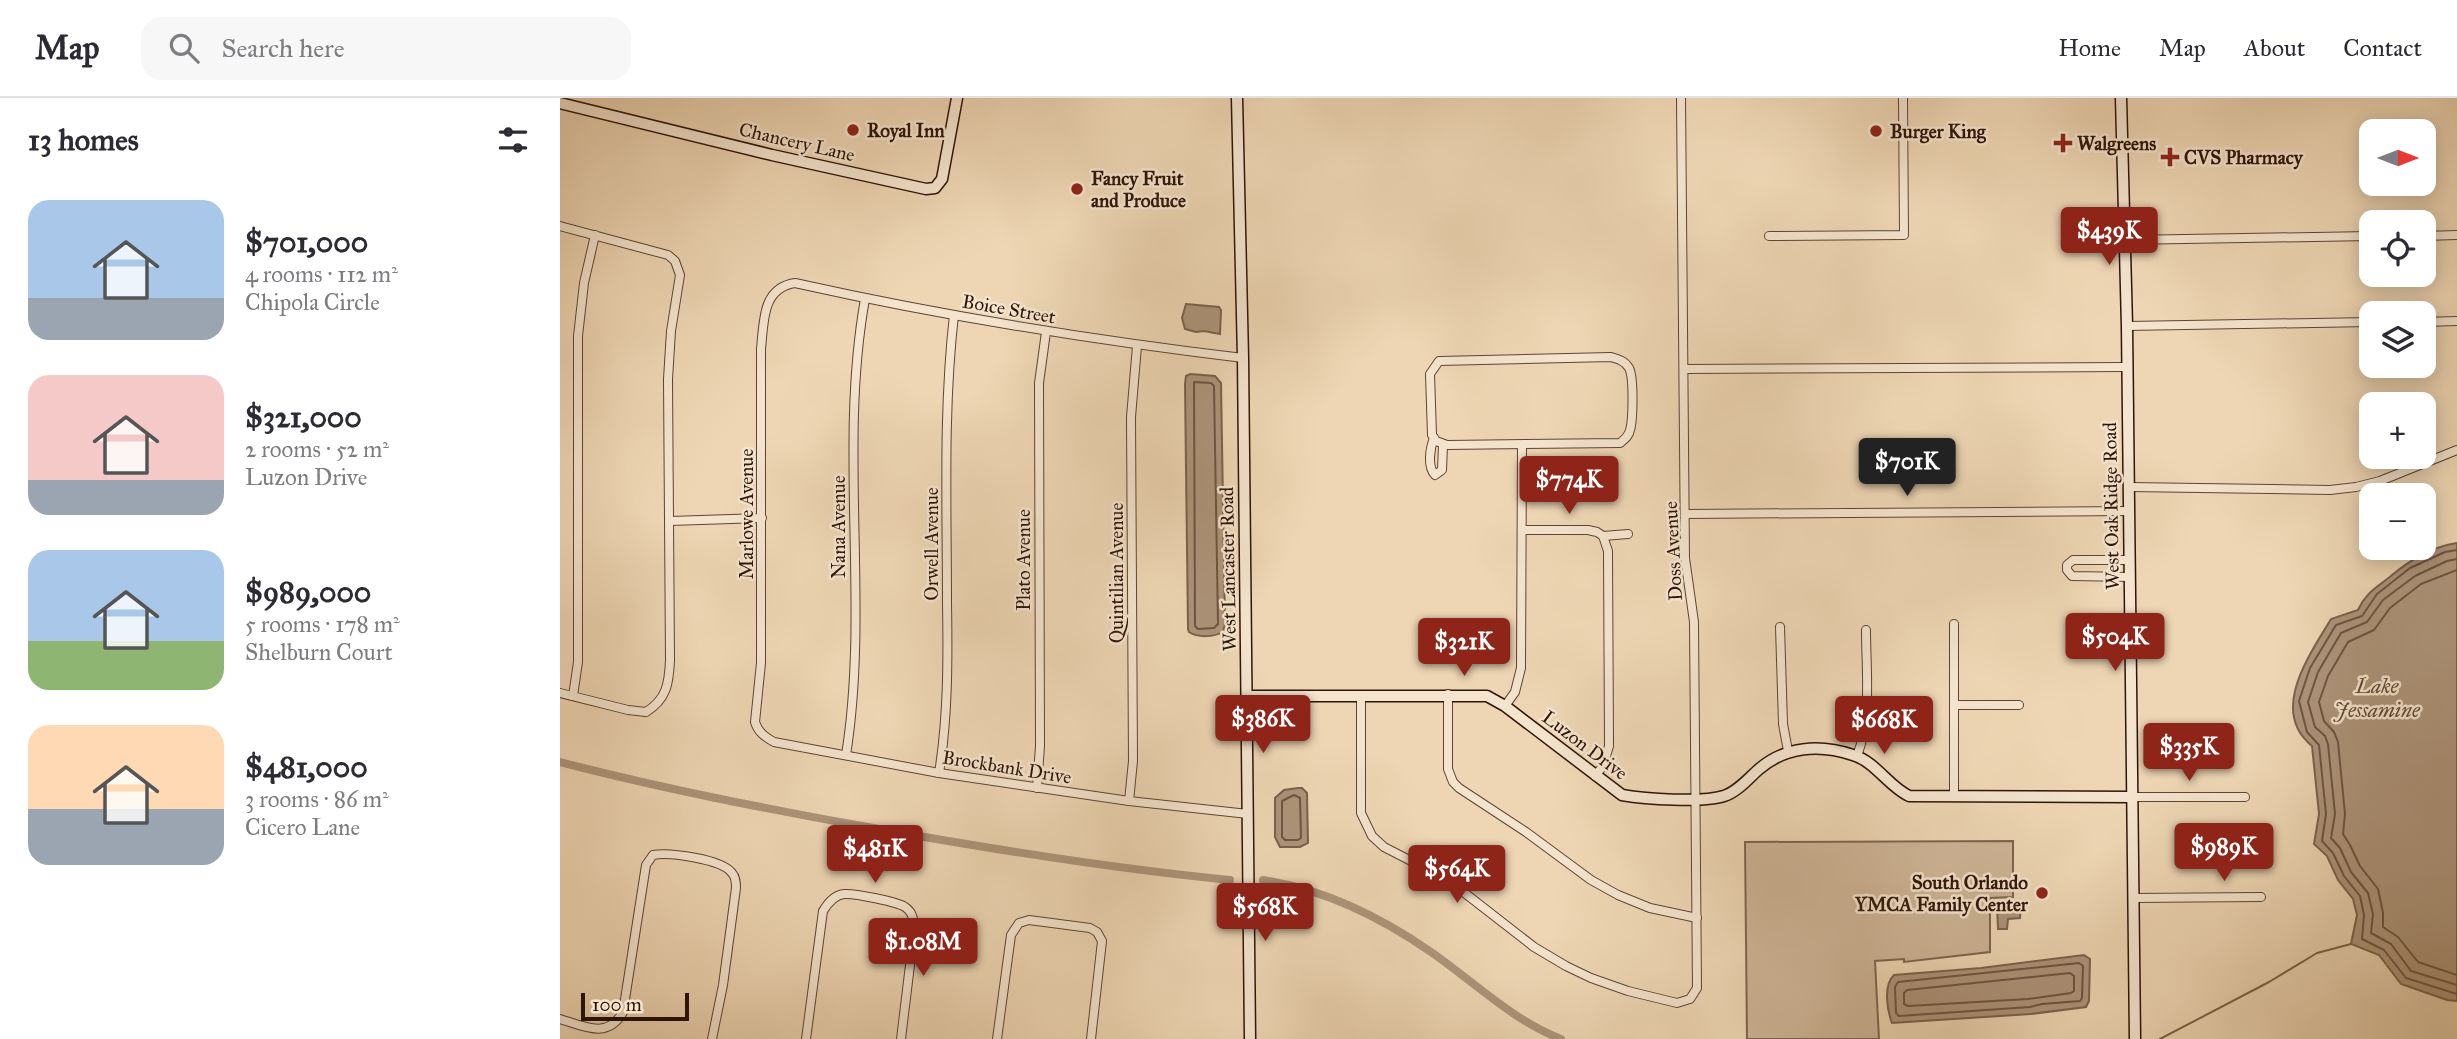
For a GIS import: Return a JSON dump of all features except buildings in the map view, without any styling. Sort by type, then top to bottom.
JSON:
[{"type":"street","name":"Chancery Lane","points":[[560,103],[772,155],[931,189],[942,179],[957,98]]},
{"type":"street","name":"West Lancaster Road","points":[[1237,98],[1243,358],[1250,1039]]},
{"type":"street","name":"Doss Avenue","points":[[1361,695],[1361,813],[1371,836],[1384,846],[1448,880],[1534,947],[1566,966],[1628,991],[1677,1003],[1690,999],[1698,988],[1694,622],[1685,558],[1681,98]]},
{"type":"street","points":[[1769,236],[1905,235],[1903,98]]},
{"type":"street","name":"West Oak Ridge Road","points":[[2121,98],[2127,326],[2135,1039]]},
{"type":"street","points":[[560,226],[658,250],[675,261],[680,275],[671,331],[668,379],[670,660],[663,698],[646,712],[560,693]]},
{"type":"street","points":[[573,696],[579,662],[578,336],[584,283],[595,235]]},
{"type":"street","points":[[2436,236],[2457,235]]},
{"type":"street","points":[[2125,240],[2359,236]]},
{"type":"street","name":"Boice Street","points":[[774,291],[795,283],[864,299],[1046,332],[1243,358]]},
{"type":"street","name":"Marlowe Avenue","points":[[764,736],[757,729],[755,722],[761,663],[761,349],[767,309],[774,291]]},
{"type":"street","name":"Nana Avenue","points":[[846,755],[855,683],[855,359],[864,299]]},
{"type":"street","name":"Orwell Avenue","points":[[939,773],[944,741],[948,670],[946,396],[954,315]]},
{"type":"street","points":[[2436,322],[2457,321]]},
{"type":"street","points":[[2127,326],[2359,323]]},
{"type":"street","name":"Plato Avenue","points":[[1037,788],[1040,746],[1039,383],[1046,332]]},
{"type":"street","name":"Quintilian Avenue","points":[[1129,800],[1133,761],[1131,417],[1137,345]]},
{"type":"street","points":[[1611,357],[1620,359],[1628,366],[1631,375],[1631,427],[1628,436],[1620,443],[1443,444],[1434,438],[1430,426],[1430,374],[1439,361],[1611,357]]},
{"type":"street","points":[[1684,369],[2127,367]]},
{"type":"street","points":[[1434,438],[1431,445],[1431,468],[1435,475],[1442,470],[1443,444]]},
{"type":"street","points":[[1505,706],[1515,692],[1521,668],[1522,445]]},
{"type":"street","points":[[2129,487],[2330,490],[2380,481],[2457,450]]},
{"type":"street","points":[[1686,514],[2129,511]]},
{"type":"street","points":[[670,521],[762,518]]},
{"type":"street","points":[[1522,530],[1597,532],[1603,536],[1608,551],[1609,746],[1603,766],[1595,776]]},
{"type":"street","points":[[1603,536],[1628,534]]},
{"type":"street","points":[[2130,560],[2073,560],[2067,565],[2072,576],[2130,577]]},
{"type":"street","points":[[1954,624],[1954,797]]},
{"type":"street","points":[[1780,627],[1783,724],[1788,751]]},
{"type":"street","points":[[1857,756],[1865,723],[1866,630]]},
{"type":"street","points":[[1448,694],[1448,769],[1453,782],[1591,880],[1650,908],[1697,918]]},
{"type":"street","name":"Luzon Drive","points":[[1247,696],[1487,695],[1622,795],[1646,799],[1724,796],[1739,787],[1761,767],[1788,751],[1827,748],[1857,756],[1879,771],[1896,790],[1909,796],[2132,797]]},
{"type":"street","points":[[1954,705],[2019,705]]},
{"type":"street","name":"Brockbank Drive","points":[[764,736],[774,742],[939,773],[1248,814]]},
{"type":"street","points":[[2132,797],[2245,797]]},
{"type":"street","points":[[560,1019],[596,1030],[609,1029],[618,1021],[623,1012],[646,865],[653,855],[666,852],[719,864],[734,875],[736,888],[723,985],[712,1039]]},
{"type":"street","points":[[806,1039],[823,911],[830,901],[845,894],[897,904],[906,907],[914,916],[901,1039]]},
{"type":"street","points":[[2133,898],[2261,897]]},
{"type":"street","points":[[997,1039],[1011,934],[1019,923],[1029,920],[1090,928],[1097,932],[1102,941],[1091,1039]]},
{"type":"shaded area","points":[[2013,841],[2013,897],[1990,898],[1990,952],[1904,962],[1904,959],[1875,961],[1879,1039],[1747,1039],[1745,842]]},
{"type":"water","points":[[1186,304],[1219,307],[1220,334],[1185,329],[1182,318]]},
{"type":"water","points":[[1186,376],[1215,376],[1221,383],[1225,624],[1223,632],[1206,636],[1193,634],[1188,629],[1185,384]]},
{"type":"water","name":"Lake Jessamine","points":[[2457,543],[2457,1001],[2401,984],[2379,955],[2351,944],[2357,915],[2353,899],[2338,880],[2327,856],[2314,844],[2319,814],[2312,746],[2300,732],[2294,717],[2293,700],[2304,666],[2331,619],[2358,610],[2373,590],[2412,560],[2436,560],[2436,548]]},
{"type":"water","points":[[1302,788],[1307,793],[1308,843],[1300,847],[1280,847],[1275,837],[1275,798],[1284,790]]},
{"type":"water","points":[[1997,905],[2021,905],[2020,918],[2008,919],[2007,929],[1998,929]]},
{"type":"water","points":[[2084,955],[2090,959],[2089,1001],[2086,1007],[2031,1014],[1892,1023],[1887,991],[1894,975],[1981,968]]},
{"type":"waterway","points":[[560,762],[711,797],[908,834],[1000,850],[1230,880]]},
{"type":"waterway","points":[[1263,880],[1330,898],[1393,928],[1431,952],[1526,1021],[1561,1039]]},
{"type":"waterway","points":[[2160,1039],[2269,982],[2317,953],[2351,944]]},
{"type":"place","name":"Royal Inn","points":[[853,130]]},
{"type":"place","name":"Burger King","points":[[1876,131]]},
{"type":"place","name":"Walgreens","points":[[2063,143]]},
{"type":"place","name":"CVS Pharmacy","points":[[2170,157]]},
{"type":"place","name":"Fancy Fruit and Produce","points":[[1077,189]]},
{"type":"place","name":"South Orlando YMCA Family Center","points":[[2042,893]]}]
